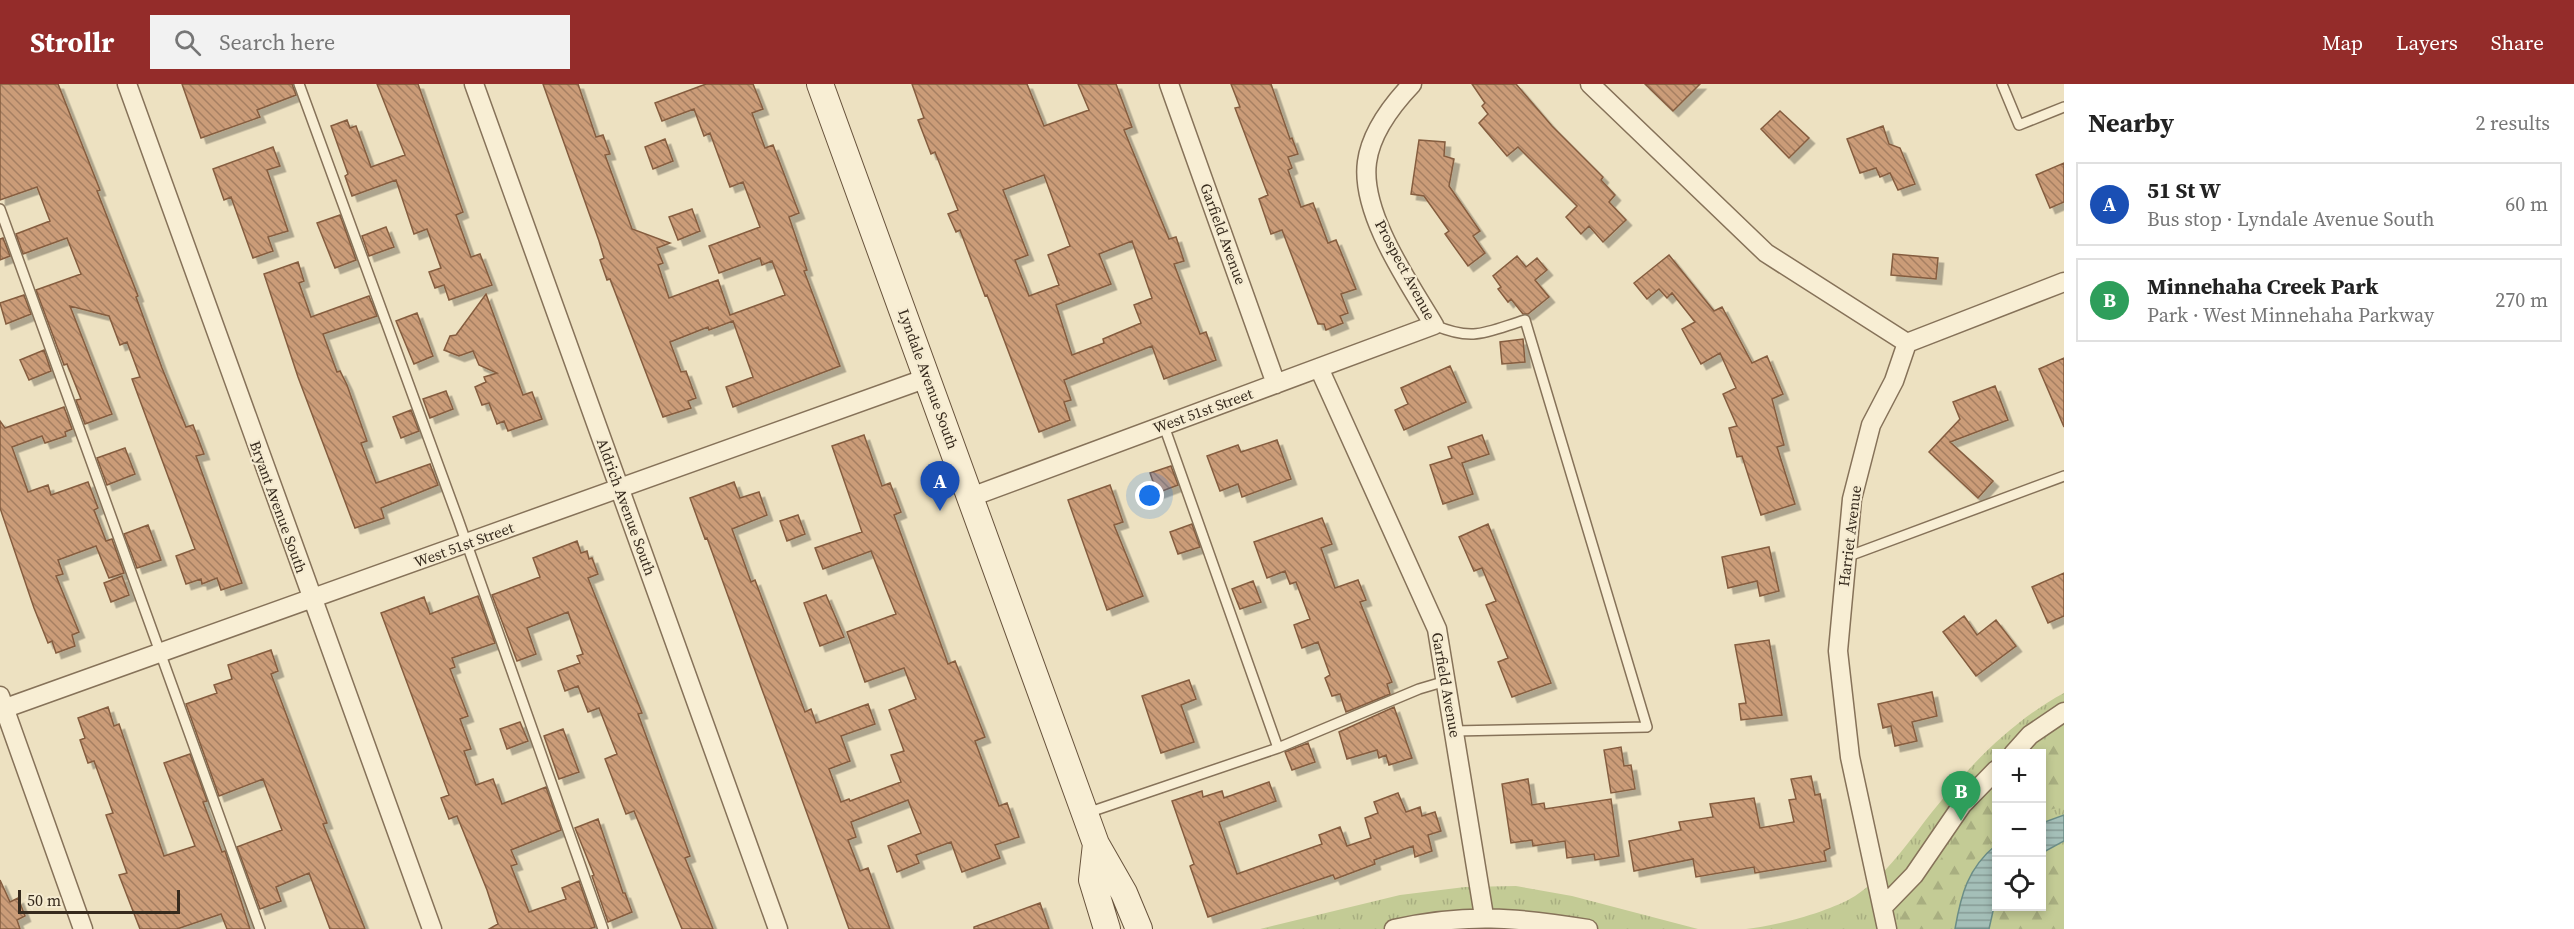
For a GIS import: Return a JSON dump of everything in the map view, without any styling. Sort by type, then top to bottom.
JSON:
[{"type":"main road","name":"Lyndale Avenue South","points":[[820,84],[1096,844],[1124,893],[1140,929]]},
{"type":"main road","name":"Lyndale Avenue South","points":[[1096,844],[1092,880],[1107,929]]},
{"type":"street","name":"Bryant Avenue South","points":[[127,84],[432,929]]},
{"type":"street","name":"Aldrich Avenue South","points":[[474,84],[778,929]]},
{"type":"street","name":"Garfield Avenue","points":[[1169,84],[1276,384]]},
{"type":"street","name":"Prospect Avenue","points":[[1412,84],[1394,103],[1376,134],[1367,162],[1368,185],[1374,212],[1400,268],[1434,326]]},
{"type":"street","points":[[1590,84],[1766,253],[1907,343],[2064,282]]},
{"type":"street","name":"West 51st Street","points":[[971,497],[1434,326]]},
{"type":"street","name":"Harriet Avenue","points":[[1887,929],[1850,758],[1838,651],[1849,556],[1852,499],[1870,425],[1894,381],[1907,343]]},
{"type":"street","name":"Garfield Avenue","points":[[1319,368],[1431,613],[1439,636],[1484,916]]},
{"type":"street","name":"West 51st Street","points":[[2,705],[159,653],[927,378]]},
{"type":"street","points":[[2,705],[83,929]]},
{"type":"street","points":[[2017,749],[2030,735],[2064,712]]},
{"type":"street","points":[[1883,907],[1914,875],[1962,805],[1992,774]]},
{"type":"street","points":[[1394,929],[1484,916],[1522,918],[1588,929]]},
{"type":"lane","points":[[299,84],[467,544],[603,929]]},
{"type":"lane","points":[[2002,84],[2019,125],[2064,107]]},
{"type":"lane","points":[[0,209],[260,929]]},
{"type":"lane","points":[[1434,326],[1457,335],[1478,335],[1525,320],[1647,727],[1454,731]]},
{"type":"lane","points":[[1164,426],[1278,747]]},
{"type":"lane","points":[[1849,556],[2064,476]]},
{"type":"lane","points":[[1085,814],[1278,747],[1419,689],[1446,681]]},
{"type":"green space","points":[[2064,693],[2064,929],[1746,929],[1772,925],[1817,913],[1844,902],[1866,888],[1897,857],[1946,795],[1976,762],[2027,717]]},
{"type":"green space","points":[[2064,734],[2064,806],[2046,811],[2046,749],[2042,749]]},
{"type":"green space","points":[[1992,793],[1992,842],[1968,868],[1963,878],[1958,889],[1950,929],[1901,929],[1901,906],[1940,860],[1960,829]]},
{"type":"green space","points":[[2064,845],[2064,929],[1998,929],[2000,911],[2046,911],[2046,855]]},
{"type":"green space","points":[[1516,886],[1572,896],[1698,929],[1260,929],[1400,895],[1465,887]]},
{"type":"water","points":[[2064,815],[2064,841],[2046,851],[2046,822]]},
{"type":"water","points":[[1992,849],[1993,911],[1989,929],[1955,929],[1967,882]]},
{"type":"building","points":[[0,84],[58,84],[100,190],[97,191],[138,296],[136,297],[162,368],[186,427],[193,425],[204,454],[196,456],[242,583],[221,590],[217,578],[202,584],[201,579],[186,584],[176,556],[195,549],[132,379],[140,377],[127,342],[120,345],[109,316],[70,306],[112,414],[85,424],[76,400],[81,399],[67,364],[64,365],[36,290],[81,274],[67,238],[23,254],[16,234],[50,221],[37,187],[0,200]]},
{"type":"building","points":[[182,84],[292,84],[296,95],[257,110],[260,117],[201,138]]},
{"type":"building","points":[[377,84],[418,84],[463,212],[456,215],[471,257],[480,254],[492,285],[449,300],[444,285],[435,288],[429,272],[441,268],[427,229],[414,234],[396,180],[352,196],[345,176],[348,174],[331,126],[347,120],[350,128],[356,126],[371,167],[405,155]]},
{"type":"building","points":[[543,84],[578,84],[596,137],[603,135],[610,154],[605,155],[632,229],[670,243],[657,248],[663,263],[658,265],[669,298],[718,280],[730,315],[785,295],[772,261],[762,265],[760,258],[719,273],[709,246],[760,227],[743,182],[730,187],[710,133],[704,136],[694,109],[662,121],[655,103],[706,84],[753,84],[763,109],[752,113],[765,148],[773,145],[799,213],[789,217],[807,270],[804,271],[840,366],[733,407],[726,387],[753,377],[733,321],[709,330],[708,327],[670,342],[681,372],[686,371],[696,398],[688,401],[691,408],[663,417],[610,279],[607,280],[600,260],[604,258],[599,241]]},
{"type":"building","points":[[912,84],[1027,84],[1044,126],[1089,110],[1078,84],[1116,84],[1132,127],[1124,130],[1169,239],[1176,237],[1184,261],[1174,264],[1200,334],[1206,332],[1216,360],[1164,379],[1152,346],[1064,380],[1071,400],[1064,402],[1070,420],[1039,432],[960,230],[956,232],[948,214],[958,210],[935,152],[931,154],[918,120],[924,118]],"holes":[[[1044,175],[1070,246],[1048,255],[1059,285],[1029,296],[1015,260],[1028,255],[1003,190]],[[1132,241],[1152,298],[1134,305],[1141,323],[1103,339],[1104,343],[1072,355],[1056,305],[1111,284],[1099,254]]]},
{"type":"building","points":[[1231,84],[1271,84],[1290,139],[1292,138],[1298,154],[1288,157],[1292,168],[1288,170],[1301,207],[1313,203],[1328,243],[1336,240],[1356,289],[1341,294],[1348,313],[1340,316],[1343,323],[1326,330],[1324,324],[1318,324],[1282,230],[1271,234],[1259,199],[1268,195],[1235,108],[1240,107]]},
{"type":"building","points":[[1472,84],[1516,84],[1552,126],[1603,177],[1601,180],[1615,195],[1609,202],[1626,220],[1603,242],[1589,226],[1581,234],[1566,217],[1577,206],[1518,147],[1507,156],[1479,123],[1488,114],[1482,106],[1485,103]]},
{"type":"building","points":[[1645,84],[1700,84],[1673,111]]},
{"type":"building","points":[[1780,111],[1809,138],[1789,158],[1761,129]]},
{"type":"building","points":[[1883,126],[1889,144],[1900,148],[1915,184],[1898,190],[1890,173],[1880,177],[1876,168],[1860,173],[1847,139]]},
{"type":"building","points":[[665,139],[673,161],[653,169],[645,147]]},
{"type":"building","points":[[1419,140],[1445,142],[1444,156],[1454,159],[1449,186],[1480,231],[1473,236],[1485,253],[1468,266],[1445,234],[1449,231],[1424,196],[1411,194]]},
{"type":"building","points":[[273,147],[280,166],[267,170],[288,231],[268,237],[273,251],[253,258],[231,197],[224,200],[213,169]]},
{"type":"building","points":[[2064,163],[2064,202],[2050,208],[2036,175]]},
{"type":"building","points":[[692,209],[700,231],[678,240],[669,217]]},
{"type":"building","points":[[340,215],[356,260],[335,268],[317,223]]},
{"type":"building","points":[[386,227],[394,247],[369,256],[362,236]]},
{"type":"building","points":[[3,238],[10,256],[0,260],[0,239]]},
{"type":"building","points":[[1893,254],[1938,258],[1936,279],[1891,275]]},
{"type":"building","points":[[1669,255],[1714,311],[1722,307],[1752,363],[1767,356],[1783,394],[1772,399],[1784,445],[1777,447],[1795,504],[1761,515],[1742,456],[1737,457],[1729,428],[1737,426],[1723,394],[1736,388],[1720,353],[1701,364],[1682,329],[1695,322],[1672,293],[1667,298],[1659,289],[1647,299],[1634,283]]},
{"type":"building","points":[[1517,256],[1526,267],[1537,258],[1547,270],[1535,280],[1549,297],[1528,314],[1523,314],[1511,299],[1508,302],[1498,289],[1501,287],[1493,276]]},
{"type":"building","points":[[298,262],[304,281],[299,283],[311,317],[369,296],[377,316],[323,334],[337,372],[340,371],[347,385],[367,441],[361,443],[376,483],[430,464],[438,485],[381,508],[384,518],[355,528],[298,377],[264,274]]},
{"type":"building","points":[[486,294],[523,395],[532,392],[542,419],[508,431],[504,421],[497,424],[489,403],[482,405],[475,387],[486,382],[484,377],[497,373],[479,365],[473,351],[459,356],[444,350],[450,336],[456,335]]},
{"type":"building","points":[[24,295],[31,314],[6,324],[0,303]]},
{"type":"building","points":[[417,313],[433,356],[414,364],[396,321]]},
{"type":"building","points":[[1523,339],[1525,362],[1502,364],[1500,342]]},
{"type":"building","points":[[44,350],[51,371],[29,380],[20,360]]},
{"type":"building","points":[[2064,358],[2064,427],[2039,369]]},
{"type":"building","points":[[1450,366],[1466,402],[1404,430],[1395,410],[1408,404],[1401,388]]},
{"type":"building","points":[[1995,386],[2008,420],[1950,442],[1993,481],[1978,498],[1929,452],[1960,419],[1953,402]]},
{"type":"building","points":[[446,391],[453,409],[430,418],[423,399]]},
{"type":"building","points":[[64,407],[72,429],[65,432],[66,436],[45,443],[42,436],[12,447],[28,492],[48,485],[51,495],[88,482],[98,508],[94,510],[106,541],[112,539],[124,573],[109,578],[96,546],[58,560],[63,574],[56,576],[79,632],[72,635],[75,646],[56,653],[52,641],[48,643],[34,608],[0,508],[0,421],[5,428]]},
{"type":"building","points":[[411,410],[419,431],[401,438],[393,417]]},
{"type":"building","points":[[864,435],[882,486],[890,483],[901,512],[894,515],[948,664],[955,661],[985,737],[975,741],[999,806],[1007,803],[1019,837],[995,845],[1000,858],[962,872],[951,842],[916,855],[919,863],[897,872],[888,846],[921,833],[908,800],[851,822],[856,837],[848,840],[860,871],[868,868],[890,929],[849,929],[707,538],[705,539],[690,498],[734,482],[740,498],[759,492],[767,515],[732,529],[751,582],[755,580],[805,712],[811,709],[816,723],[868,704],[875,724],[841,736],[850,761],[829,769],[841,802],[849,799],[850,801],[901,782],[891,755],[904,751],[889,710],[916,699],[904,668],[865,682],[847,632],[896,614],[871,551],[823,569],[815,548],[862,532],[832,446]]},
{"type":"building","points":[[1482,435],[1489,454],[1462,463],[1473,494],[1443,504],[1430,465],[1452,458],[1448,447]]},
{"type":"building","points":[[1277,440],[1291,479],[1242,497],[1238,484],[1220,491],[1207,456],[1238,445],[1241,452]]},
{"type":"building","points":[[125,448],[135,474],[107,485],[97,458]]},
{"type":"building","points":[[1171,466],[1178,485],[1157,493],[1150,473]]},
{"type":"building","points":[[1110,485],[1123,522],[1114,525],[1143,596],[1107,610],[1068,500]]},
{"type":"building","points":[[798,515],[805,534],[787,541],[780,521]]},
{"type":"building","points":[[1322,518],[1332,544],[1321,548],[1335,588],[1358,580],[1366,600],[1360,602],[1392,682],[1387,684],[1390,694],[1346,712],[1340,694],[1332,696],[1325,678],[1330,675],[1318,642],[1302,648],[1294,625],[1310,619],[1296,582],[1290,584],[1285,571],[1267,578],[1254,542]]},
{"type":"building","points":[[1192,524],[1200,547],[1178,554],[1170,532]]},
{"type":"building","points":[[1488,524],[1551,683],[1512,697],[1498,662],[1508,658],[1486,605],[1496,601],[1482,568],[1474,571],[1459,537]]},
{"type":"building","points":[[148,525],[161,560],[137,568],[124,534]]},
{"type":"building","points":[[577,541],[581,553],[587,551],[589,559],[592,558],[598,574],[588,578],[642,713],[638,714],[690,856],[685,858],[713,929],[682,929],[634,811],[626,814],[605,759],[617,754],[599,708],[588,712],[578,686],[565,691],[558,671],[580,663],[577,656],[583,654],[568,612],[527,628],[536,654],[517,661],[492,595],[540,577],[533,558]]},
{"type":"building","points":[[1769,547],[1779,591],[1760,596],[1757,581],[1728,588],[1722,557]]},
{"type":"building","points":[[2064,573],[2064,616],[2048,623],[2032,587]]},
{"type":"building","points":[[122,576],[129,595],[111,602],[104,583]]},
{"type":"building","points":[[1253,581],[1261,602],[1240,609],[1232,589]]},
{"type":"building","points":[[826,595],[844,637],[820,646],[804,603]]},
{"type":"building","points":[[478,596],[495,643],[452,658],[455,667],[450,669],[468,716],[460,719],[471,749],[464,751],[476,785],[493,779],[502,804],[546,787],[561,830],[511,850],[517,864],[511,866],[529,912],[566,899],[562,888],[579,881],[595,927],[589,929],[489,929],[498,924],[487,890],[457,816],[449,819],[441,798],[449,795],[381,613],[424,597],[430,614]]},
{"type":"building","points":[[1964,616],[1977,635],[1996,620],[2016,646],[1976,676],[1943,632]]},
{"type":"building","points":[[1769,640],[1782,715],[1741,720],[1739,704],[1746,703],[1735,645]]},
{"type":"building","points":[[271,650],[278,671],[271,674],[327,823],[323,824],[365,929],[330,929],[309,873],[276,887],[281,901],[260,909],[237,847],[282,830],[263,779],[219,796],[186,704],[217,693],[214,685],[232,679],[228,665]]},
{"type":"building","points":[[1189,680],[1196,699],[1181,705],[1194,742],[1161,753],[1142,696]]},
{"type":"building","points":[[1932,692],[1937,716],[1912,722],[1917,741],[1895,746],[1891,726],[1883,728],[1878,704]]},
{"type":"building","points":[[108,707],[114,726],[119,724],[164,856],[195,846],[164,763],[190,754],[207,801],[203,802],[222,852],[225,851],[250,929],[227,929],[221,914],[177,929],[140,929],[119,875],[127,873],[106,815],[113,813],[94,761],[88,763],[80,740],[85,738],[78,718]]},
{"type":"building","points":[[1394,707],[1412,758],[1389,765],[1386,755],[1379,758],[1377,750],[1347,759],[1339,732]]},
{"type":"building","points":[[520,722],[528,741],[507,749],[500,729]]},
{"type":"building","points":[[563,729],[579,772],[559,779],[544,736]]},
{"type":"building","points":[[1308,743],[1315,762],[1292,770],[1285,752]]},
{"type":"building","points":[[1621,747],[1624,766],[1631,765],[1635,789],[1611,793],[1604,750]]},
{"type":"building","points":[[1811,776],[1815,795],[1820,794],[1830,848],[1824,851],[1826,861],[1755,873],[1754,867],[1696,877],[1693,859],[1634,871],[1629,841],[1681,830],[1679,822],[1713,817],[1710,804],[1754,798],[1760,828],[1794,822],[1789,800],[1796,799],[1791,779]]},
{"type":"building","points":[[1528,779],[1532,805],[1544,803],[1545,809],[1611,799],[1619,856],[1595,860],[1594,854],[1567,858],[1565,841],[1533,846],[1532,840],[1511,843],[1502,784]]},
{"type":"building","points":[[1269,782],[1276,801],[1219,822],[1237,874],[1322,844],[1319,835],[1340,827],[1347,846],[1371,838],[1365,818],[1378,813],[1374,802],[1398,793],[1406,812],[1420,807],[1422,816],[1435,812],[1441,831],[1428,835],[1432,851],[1415,857],[1413,846],[1374,860],[1375,864],[1335,879],[1333,875],[1208,917],[1190,866],[1194,864],[1172,801],[1202,791],[1203,797],[1222,791],[1224,798]]},
{"type":"building","points":[[598,819],[623,893],[625,893],[632,912],[608,922],[592,876],[594,875],[575,828]]},
{"type":"building","points":[[0,880],[10,902],[18,898],[25,916],[17,920],[20,929],[0,929]]},
{"type":"building","points":[[1040,903],[1049,929],[974,929],[974,927]]},
{"type":"place","name":"51 St W","points":[[940,511]]},
{"type":"place","name":"Minnehaha Creek Park","points":[[1961,821]]}]
